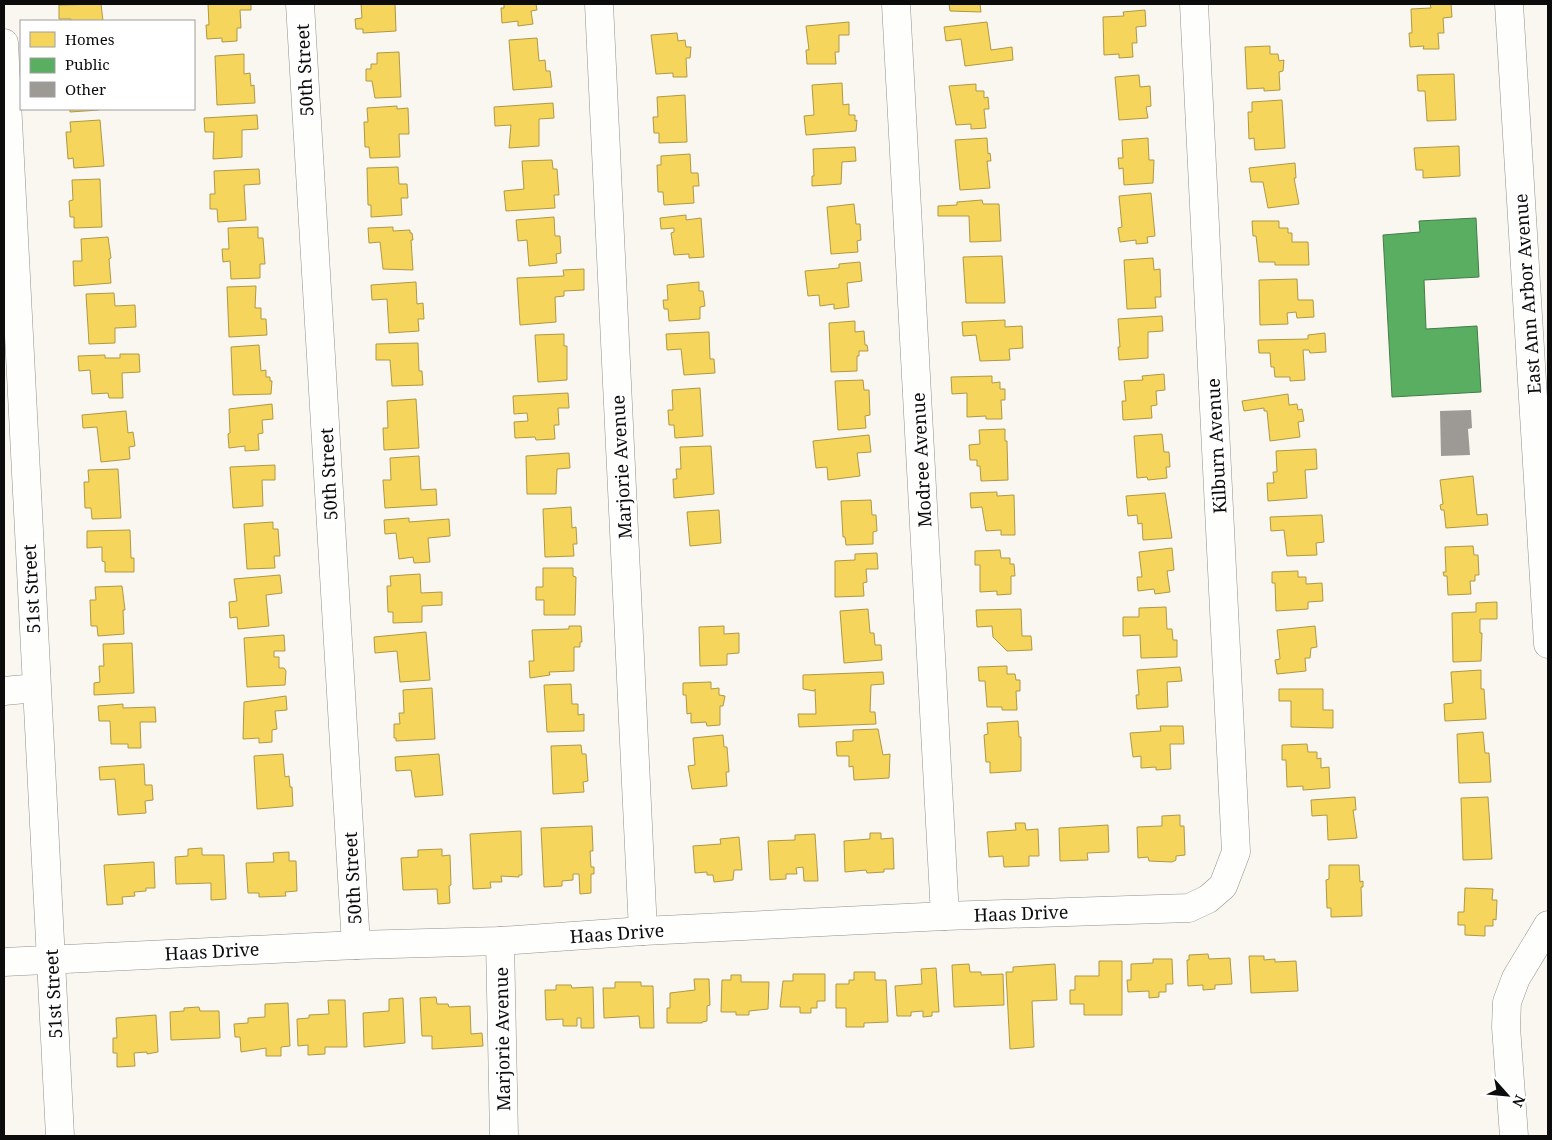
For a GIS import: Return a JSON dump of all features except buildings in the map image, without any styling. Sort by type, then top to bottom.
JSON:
[{"type":"street","name":"50th Street","points":[[300,4],[356,945]]},
{"type":"street","name":"Marjorie Avenue","points":[[599,4],[643,930]]},
{"type":"street","name":"Modree Avenue","points":[[896,4],[945,916]]},
{"type":"street","name":"Kilburn Avenue","points":[[1194,4],[1236,852],[1223,886]]},
{"type":"street","name":"East Ann Arbor Avenue","points":[[1508,4],[1548,644]]},
{"type":"street","name":"51st Street","points":[[4,43],[11,333],[36,688],[60,1136]]},
{"type":"street","points":[[4,691],[36,688]]},
{"type":"street","name":"Haas Drive","points":[[4,962],[51,958],[356,945],[500,941],[643,930],[945,916],[1189,908],[1208,899],[1223,886]]},
{"type":"street","points":[[1514,1136],[1506,1027],[1507,1002],[1516,978],[1548,925]]},
{"type":"street","name":"Marjorie Avenue","points":[[500,941],[504,1136]]}]
